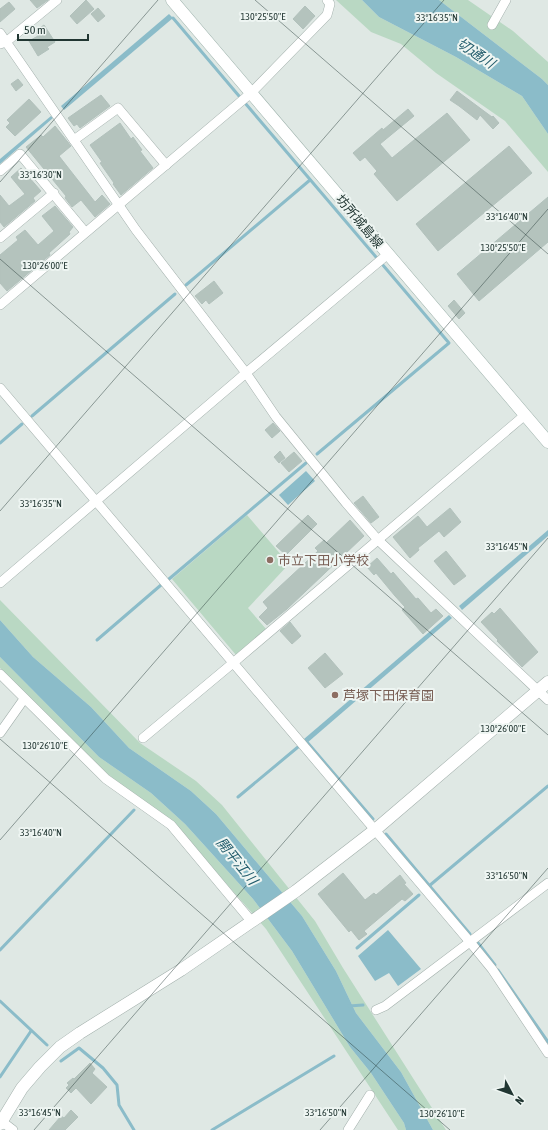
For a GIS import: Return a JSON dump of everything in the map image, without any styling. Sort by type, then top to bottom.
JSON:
[{"type":"street","points":[[3,43],[57,0]]},
{"type":"street","name":"坊所城島線","points":[[172,0],[548,442]]},
{"type":"street","points":[[0,305],[251,93],[327,15],[330,4],[328,0]]},
{"type":"street","points":[[492,25],[506,0]]},
{"type":"street","points":[[0,33],[3,43],[173,280],[246,373],[276,417],[346,504],[378,540],[548,700]]},
{"type":"street","points":[[74,140],[118,108],[166,165]]},
{"type":"street","points":[[0,171],[20,154],[85,232]]},
{"type":"street","points":[[0,238],[54,193]]},
{"type":"street","points":[[0,583],[388,254]]},
{"type":"street","points":[[0,388],[470,942],[492,969],[548,1053]]},
{"type":"street","points":[[143,738],[525,415]]},
{"type":"street","points":[[0,674],[106,778],[171,825],[254,921]]},
{"type":"street","points":[[13,1130],[0,1122],[22,1088],[60,1047],[181,970],[293,893],[375,830],[548,682]]},
{"type":"street","points":[[0,733],[24,699]]},
{"type":"street","points":[[376,1010],[385,1006],[548,883]]},
{"type":"street","points":[[348,1130],[370,1095]]},
{"type":"green space","points":[[336,0],[362,0],[379,17],[456,57],[522,96],[548,134],[548,172],[505,121],[436,73],[401,44],[371,32]]},
{"type":"green space","points":[[439,0],[468,0],[513,31],[548,62],[548,85],[542,79]]},
{"type":"green space","points":[[247,515],[289,564],[248,608],[266,629],[236,655],[172,579]]},
{"type":"green space","points":[[0,600],[140,743],[196,781],[222,805],[315,921],[343,968],[446,1130],[433,1130],[401,1072],[356,1013],[336,971],[302,916],[216,814],[191,791],[129,748],[91,707],[33,657],[0,620]]},
{"type":"green space","points":[[0,657],[99,757],[151,793],[185,824],[253,899],[292,951],[350,1047],[371,1073],[404,1123],[406,1130],[398,1130],[266,929],[172,822],[103,771],[0,668]]},
{"type":"water","name":"切通川","points":[[362,0],[439,0],[548,85],[548,134],[522,96],[456,57],[379,17]]},
{"type":"water","points":[[169,14],[173,18],[64,110],[61,106]]},
{"type":"water","points":[[51,116],[53,118],[0,164],[0,159]]},
{"type":"water","points":[[306,471],[315,481],[288,505],[279,495]]},
{"type":"water","points":[[548,530],[548,536],[462,610],[459,606]]},
{"type":"water","points":[[449,615],[452,618],[307,743],[304,739]]},
{"type":"water","name":"開平江川","points":[[0,620],[33,657],[91,707],[129,748],[191,791],[216,814],[302,916],[336,971],[356,1013],[401,1072],[433,1130],[406,1130],[404,1123],[371,1073],[350,1047],[292,951],[253,899],[185,824],[151,793],[99,757],[0,657]]},
{"type":"water","points":[[388,930],[421,969],[398,986],[389,973],[375,981],[358,956]]},
{"type":"building","points":[[30,0],[48,0],[37,8]]},
{"type":"building","points":[[86,0],[94,9],[77,24],[70,16]]},
{"type":"building","points":[[9,2],[15,9],[0,22],[0,9]]},
{"type":"building","points":[[305,6],[315,16],[303,29],[293,19]]},
{"type":"building","points":[[98,8],[105,16],[98,22],[91,14]]},
{"type":"building","points":[[44,25],[55,42],[47,47],[49,49],[38,56],[29,41],[38,36],[35,31]]},
{"type":"building","points":[[18,79],[23,85],[16,91],[11,84]]},
{"type":"building","points":[[457,91],[492,117],[493,116],[499,123],[493,129],[480,115],[477,120],[450,100]]},
{"type":"building","points":[[101,95],[110,106],[80,128],[77,124],[74,126],[68,118]]},
{"type":"building","points":[[29,99],[41,112],[15,136],[6,127],[10,123],[7,120]]},
{"type":"building","points":[[408,109],[414,116],[380,144],[392,158],[447,113],[470,140],[397,201],[374,174],[377,171],[365,157],[360,161],[353,153],[382,128],[383,130]]},
{"type":"building","points":[[120,123],[131,139],[133,137],[142,150],[140,151],[153,168],[121,195],[100,163],[102,162],[90,145]]},
{"type":"building","points":[[55,126],[71,146],[59,156],[95,202],[102,195],[110,204],[95,217],[81,200],[72,207],[65,198],[66,196],[26,147],[41,135],[43,137]]},
{"type":"building","points":[[509,146],[532,173],[438,251],[416,224]]},
{"type":"building","points":[[21,168],[41,191],[33,198],[35,201],[4,227],[0,222],[0,195],[9,206],[25,194],[11,177]]},
{"type":"building","points":[[548,197],[548,242],[479,301],[457,274]]},
{"type":"building","points":[[55,206],[73,227],[69,232],[70,234],[49,253],[50,255],[7,291],[0,283],[0,255],[18,240],[16,237],[25,230],[38,245],[54,231],[42,216]]},
{"type":"building","points":[[214,281],[223,293],[209,304],[206,300],[202,304],[195,296]]},
{"type":"building","points":[[454,300],[465,313],[459,319],[448,306]]},
{"type":"building","points":[[273,423],[280,431],[272,438],[265,430]]},
{"type":"building","points":[[280,451],[285,458],[279,463],[274,457]]},
{"type":"building","points":[[294,452],[302,461],[289,472],[281,463]]},
{"type":"building","points":[[363,496],[379,517],[371,523],[354,503]]},
{"type":"building","points":[[450,508],[461,522],[444,537],[439,531],[418,548],[419,550],[410,558],[393,537],[418,516],[427,527]]},
{"type":"building","points":[[308,515],[317,524],[286,555],[276,546]]},
{"type":"building","points":[[350,520],[364,536],[287,609],[267,625],[259,617],[268,608],[263,602],[318,551],[315,548],[324,540],[326,543]]},
{"type":"building","points":[[446,551],[466,576],[454,585],[434,561]]},
{"type":"building","points":[[377,558],[391,574],[393,572],[416,599],[418,598],[431,613],[436,609],[443,616],[423,634],[402,610],[405,607],[376,573],[374,575],[367,567]]},
{"type":"building","points":[[500,608],[538,652],[522,667],[481,622],[492,612],[494,614]]},
{"type":"building","points":[[290,622],[301,636],[292,644],[280,631]]},
{"type":"building","points":[[325,653],[343,674],[325,688],[308,668]]},
{"type":"building","points":[[343,873],[365,900],[374,893],[376,895],[400,875],[406,883],[404,884],[413,894],[405,901],[402,899],[364,931],[367,934],[359,940],[351,930],[349,932],[318,894]]},
{"type":"building","points":[[90,1063],[95,1069],[92,1073],[107,1087],[91,1104],[76,1088],[71,1093],[66,1088],[69,1085],[67,1083],[73,1078],[74,1079]]},
{"type":"building","points":[[71,1110],[78,1117],[65,1130],[49,1130],[61,1116],[64,1118]]},
{"type":"waterway","points":[[173,18],[239,96]]},
{"type":"waterway","points":[[245,103],[376,257]]},
{"type":"waterway","points":[[186,285],[310,180]]},
{"type":"waterway","points":[[317,454],[449,343],[382,264]]},
{"type":"waterway","points":[[32,416],[175,294]]},
{"type":"waterway","points":[[0,443],[22,424]]},
{"type":"waterway","points":[[169,579],[306,463]]},
{"type":"waterway","points":[[97,640],[161,585]]},
{"type":"waterway","points":[[307,742],[373,819]]},
{"type":"waterway","points":[[238,797],[298,747]]},
{"type":"waterway","points":[[429,886],[548,786]]},
{"type":"waterway","points":[[0,950],[134,810]]},
{"type":"waterway","points":[[386,834],[470,934]]},
{"type":"waterway","points":[[357,948],[419,895]]},
{"type":"waterway","points":[[478,943],[495,965]]},
{"type":"waterway","points":[[498,970],[548,1042]]},
{"type":"waterway","points":[[0,1001],[47,1045]]},
{"type":"waterway","points":[[349,1006],[363,1005]]},
{"type":"waterway","points":[[0,1077],[31,1031]]},
{"type":"waterway","points":[[61,1061],[79,1048],[103,1068],[117,1085],[119,1105],[134,1130]]},
{"type":"waterway","points":[[212,1130],[334,1056]]},
{"type":"place","name":"市立下田小学校","points":[[270,560]]},
{"type":"place","name":"芦塚下田保育園","points":[[335,695]]}]
